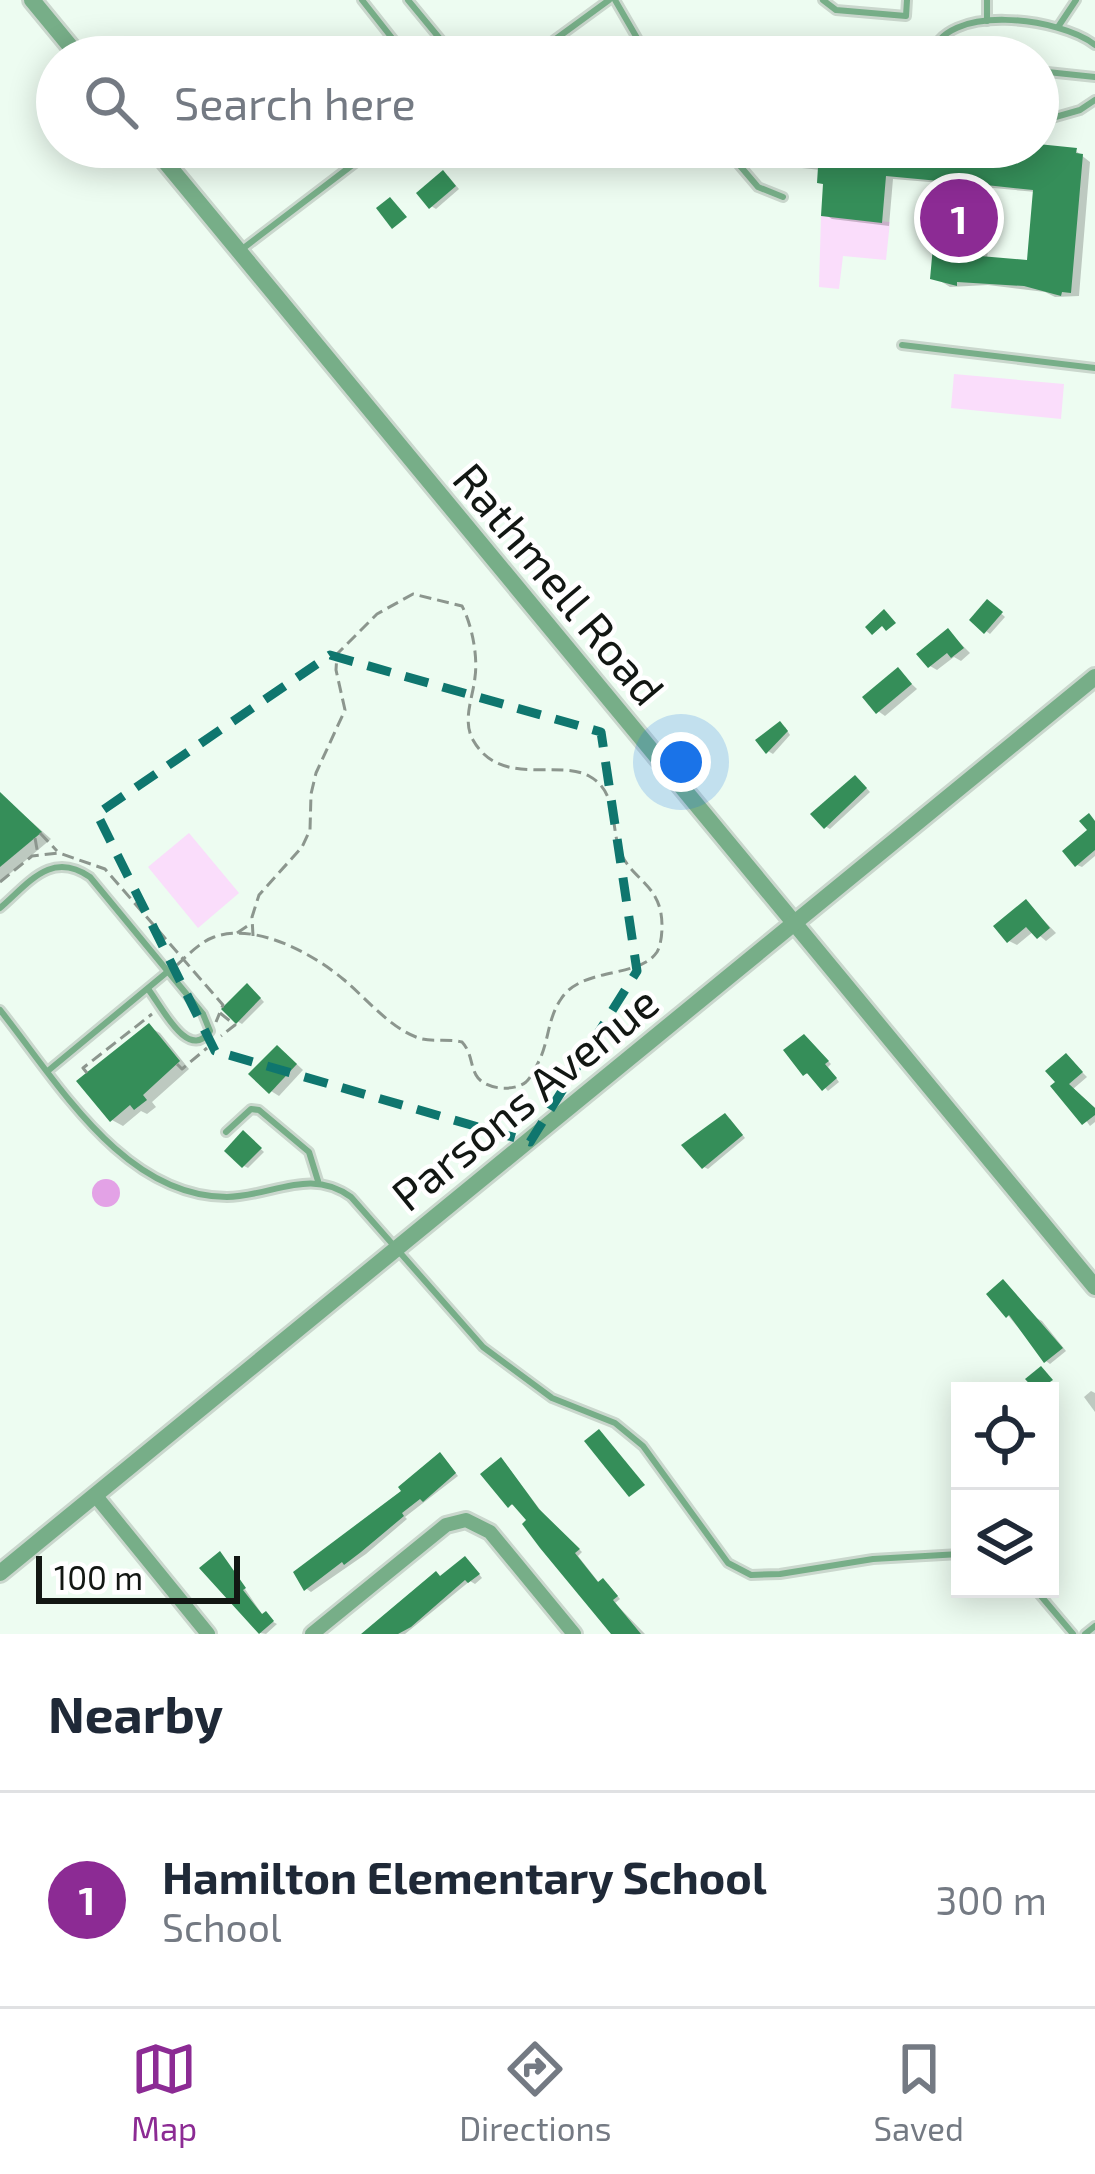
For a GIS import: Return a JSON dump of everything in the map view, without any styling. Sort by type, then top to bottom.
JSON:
[{"type":"street","points":[[32,0],[62,36]]},
{"type":"street","name":"Rathmell Road","points":[[171,168],[1093,1280]]},
{"type":"street","name":"Parsons Avenue","points":[[0,1573],[1095,677]]},
{"type":"street","points":[[94,1496],[208,1634]]},
{"type":"street","points":[[312,1634],[446,1525],[466,1520],[490,1532],[574,1634]]},
{"type":"lane","points":[[362,0],[390,36]]},
{"type":"lane","points":[[408,0],[437,36]]},
{"type":"lane","points":[[823,0],[836,10],[906,16],[908,0]]},
{"type":"lane","points":[[986,20],[987,0]]},
{"type":"lane","points":[[1058,27],[1076,0]]},
{"type":"lane","points":[[560,36],[608,1],[633,36]]},
{"type":"lane","points":[[941,36],[957,26],[986,20],[1058,27],[1095,45]]},
{"type":"lane","points":[[1059,73],[1095,77]]},
{"type":"lane","points":[[1059,116],[1095,100]]},
{"type":"lane","points":[[239,251],[348,168]]},
{"type":"lane","points":[[742,168],[758,187],[783,197]]},
{"type":"lane","points":[[902,345],[1095,368]]},
{"type":"lane","points":[[0,908],[42,872],[58,865],[76,868],[90,877],[202,1014],[210,1031],[207,1037],[188,1039],[178,1031],[148,988]]},
{"type":"lane","points":[[49,1070],[167,975]]},
{"type":"lane","points":[[0,1010],[115,1148],[163,1182],[225,1197],[318,1181],[351,1197],[483,1347],[552,1398],[615,1423],[643,1446],[728,1563],[751,1575],[780,1574],[873,1559],[951,1555]]},
{"type":"lane","points":[[226,1132],[251,1109],[259,1110],[309,1151],[318,1181]]},
{"type":"lane","points":[[1043,1598],[1073,1634]]},
{"type":"lane","points":[[1085,1634],[1095,1626]]},
{"type":"path","points":[[167,975],[215,937],[253,936],[308,955],[416,1037],[462,1042],[470,1051],[476,1076],[488,1085],[516,1088],[537,1066],[561,998],[584,981],[645,963],[656,953],[661,904],[618,847],[616,820],[601,784],[586,773],[525,772],[485,754],[472,738],[467,717],[476,663],[467,616],[462,606],[412,594],[376,614],[337,654],[345,710],[316,773],[310,830],[302,847],[259,895],[253,936]]},
{"type":"path","points":[[38,857],[38,835],[58,853]]},
{"type":"path","points":[[235,934],[252,923]]},
{"type":"path","points":[[218,1013],[235,1024],[220,1036]]},
{"type":"path","points":[[87,1072],[83,1068],[146,1016],[155,1014],[159,1019]]},
{"type":"path","points":[[197,1048],[206,1049]]},
{"type":"highlighted area","points":[[330,655],[601,732],[637,971],[530,1142],[215,1051],[97,814]]},
{"type":"shaded area","points":[[821,216],[890,222],[886,260],[843,256],[839,289],[819,287]]},
{"type":"shaded area","points":[[954,374],[1064,384],[1061,419],[951,408]]},
{"type":"shaded area","points":[[189,833],[239,893],[198,928],[148,867]]},
{"type":"shaded area","points":[[106,1179],[116,1183],[120,1193],[116,1203],[106,1207],[96,1203],[92,1193],[96,1183]]},
{"type":"building","points":[[1059,146],[1077,148],[1076,153],[1083,154],[1071,293],[1061,296],[1024,286],[957,282],[957,286],[930,279],[939,181],[886,176],[882,223],[821,216],[823,184],[817,183],[818,168],[1059,168]],"holes":[[[986,185],[1033,190],[1027,260],[980,256]]]},
{"type":"building","points":[[443,170],[456,186],[429,209],[416,193]]},
{"type":"building","points":[[390,197],[407,217],[392,229],[376,208]]},
{"type":"building","points":[[987,599],[1003,612],[984,634],[969,620]]},
{"type":"building","points":[[884,609],[896,623],[872,635],[865,627]]},
{"type":"building","points":[[948,628],[964,648],[951,658],[947,653],[928,668],[916,654]]},
{"type":"building","points":[[898,667],[912,684],[876,714],[862,697]]},
{"type":"building","points":[[780,721],[788,731],[766,754],[755,740]]},
{"type":"building","points":[[855,775],[867,788],[824,829],[810,814]]},
{"type":"building","points":[[0,792],[42,832],[0,867]]},
{"type":"building","points":[[1089,813],[1095,821],[1095,850],[1075,867],[1062,851],[1087,830],[1079,821]]},
{"type":"building","points":[[1026,899],[1050,928],[1037,939],[1026,927],[1007,943],[993,926]]},
{"type":"building","points":[[247,983],[261,998],[236,1024],[221,1009]]},
{"type":"building","points":[[149,1023],[180,1061],[143,1095],[147,1100],[134,1110],[130,1105],[110,1122],[76,1081]]},
{"type":"building","points":[[804,1034],[829,1061],[825,1064],[837,1078],[822,1091],[783,1050]]},
{"type":"building","points":[[277,1045],[297,1064],[269,1094],[248,1074]]},
{"type":"building","points":[[1066,1053],[1083,1072],[1069,1084],[1095,1108],[1095,1115],[1082,1125],[1050,1086],[1055,1082],[1045,1071]]},
{"type":"building","points":[[725,1113],[743,1135],[702,1169],[681,1145]]},
{"type":"building","points":[[243,1130],[262,1148],[242,1168],[224,1151]]},
{"type":"building","points":[[1003,1279],[1063,1348],[1044,1363],[1009,1315],[1006,1318],[986,1294]]},
{"type":"building","points":[[1041,1366],[1053,1380],[1028,1382],[1025,1379]]},
{"type":"building","points":[[599,1429],[645,1485],[629,1497],[584,1441]]},
{"type":"building","points":[[440,1452],[456,1473],[423,1502],[420,1499],[402,1513],[361,1552],[304,1591],[293,1572],[401,1491],[398,1487]]},
{"type":"building","points":[[501,1457],[539,1509],[580,1549],[575,1553],[598,1582],[603,1578],[618,1596],[613,1600],[641,1634],[611,1634],[522,1524],[526,1520],[512,1504],[508,1508],[480,1474]]},
{"type":"building","points":[[220,1551],[246,1588],[243,1590],[274,1621],[259,1634],[199,1568]]},
{"type":"building","points":[[465,1556],[480,1574],[468,1583],[465,1580],[411,1627],[398,1634],[361,1634],[436,1571],[440,1576]]},
{"type":"place","name":"Hamilton Elementary School","points":[[959,218]]}]
